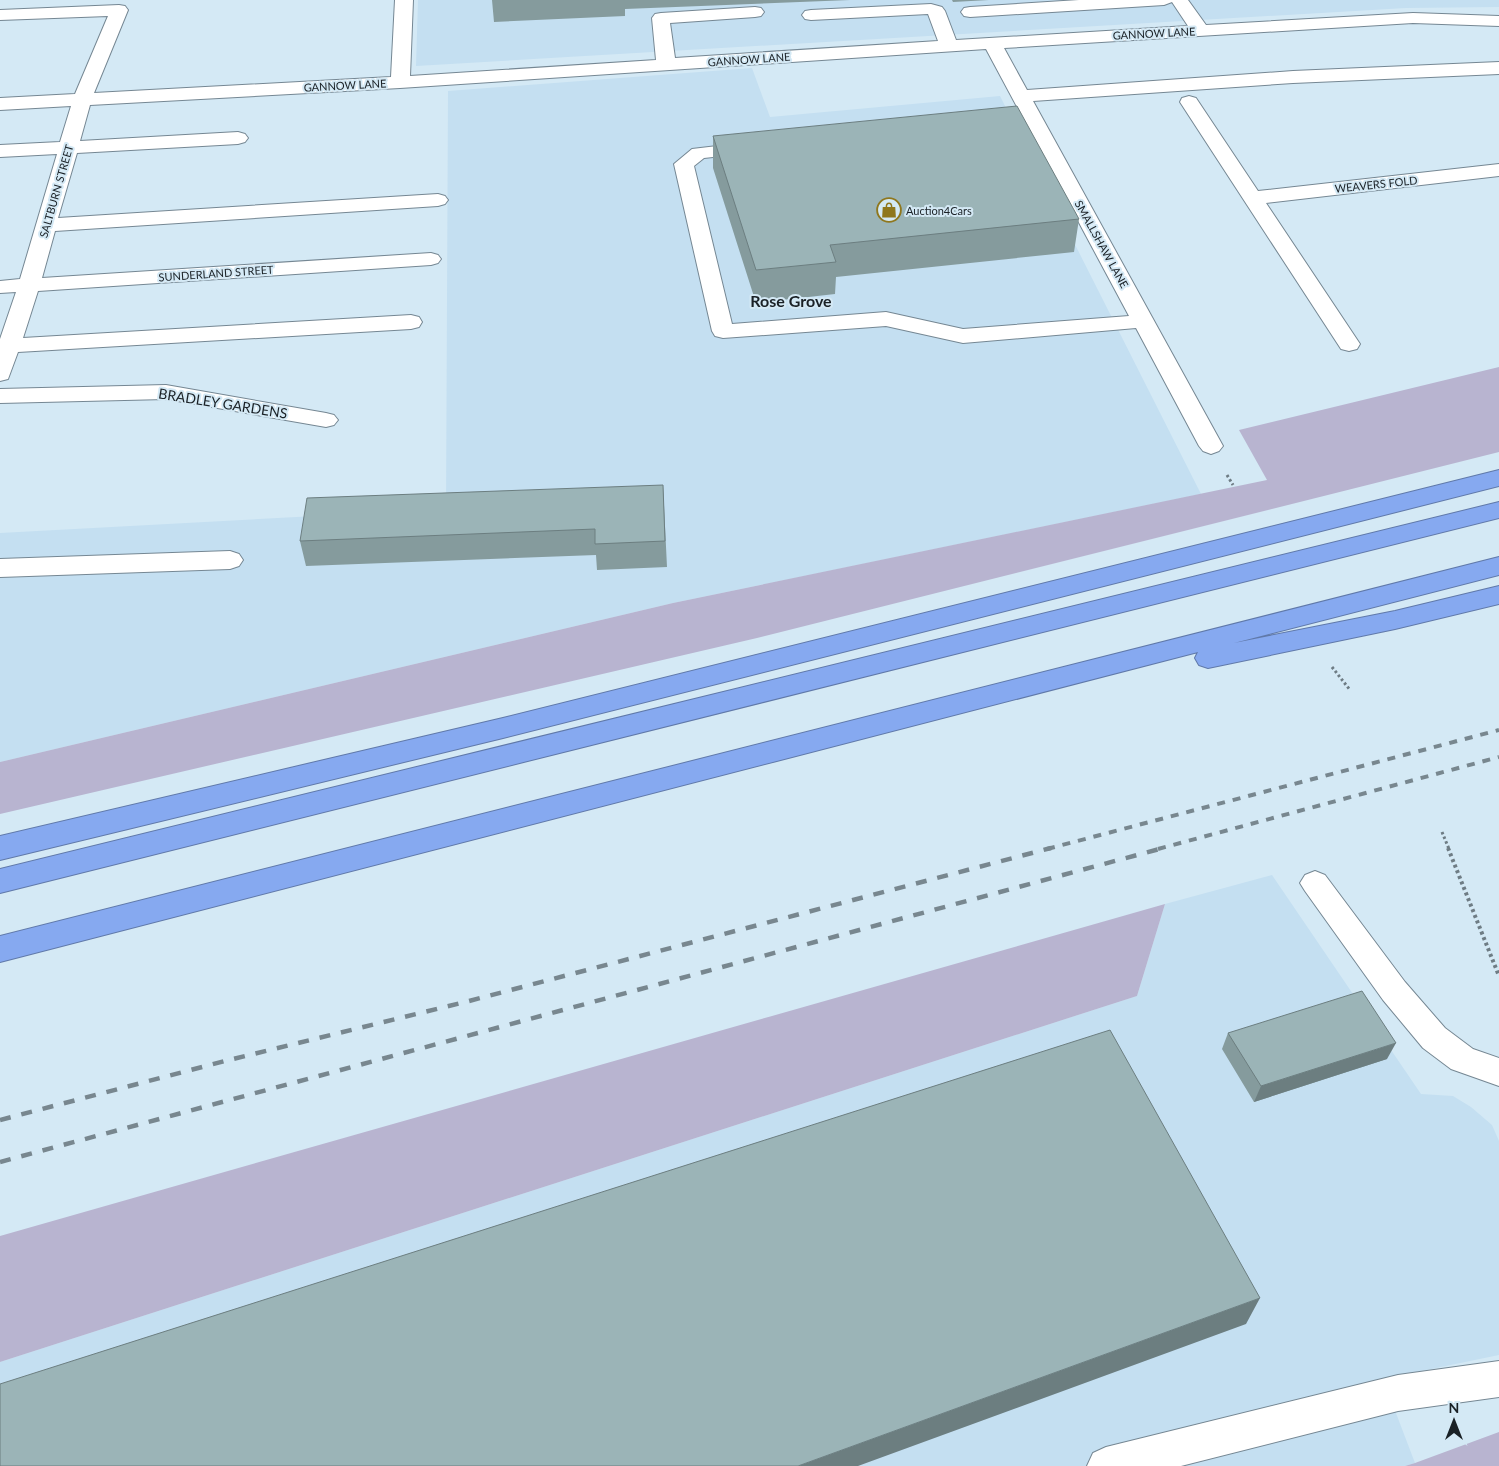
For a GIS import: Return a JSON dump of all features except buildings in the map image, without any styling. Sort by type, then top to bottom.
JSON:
[{"type":"highway","points":[[0,848],[512,726],[1499,478]]},
{"type":"highway","points":[[0,881],[253,820],[1499,510]]},
{"type":"highway","points":[[0,949],[1499,566]]},
{"type":"highway","points":[[998,695],[1226,655],[1395,620],[1499,594]]},
{"type":"street","points":[[400,82],[404,0]]},
{"type":"street","points":[[970,12],[1164,0]]},
{"type":"street","points":[[1180,0],[1201,31]]},
{"type":"street","points":[[812,15],[932,9],[936,11],[949,46]]},
{"type":"street","name":"SALTBURN STREET","points":[[0,16],[119,10],[82,100],[29,285],[5,346],[0,374]]},
{"type":"street","points":[[666,64],[661,18],[755,12]]},
{"type":"street","name":"GANNOW LANE","points":[[0,104],[400,82],[992,43],[1413,18],[1499,21]]},
{"type":"street","name":"SMALLSHAW LANE","points":[[992,43],[1211,446]]},
{"type":"street","points":[[1021,96],[1293,77],[1499,68]]},
{"type":"street","points":[[1189,102],[1349,344]]},
{"type":"street","points":[[0,151],[238,138]]},
{"type":"street","points":[[768,146],[699,153],[684,164],[723,331],[886,319],[964,336],[1144,321]]},
{"type":"street","name":"WEAVERS FOLD","points":[[1252,198],[1499,170]]},
{"type":"street","points":[[46,225],[438,200]]},
{"type":"street","name":"SUNDERLAND STREET","points":[[0,286],[431,259]]},
{"type":"street","points":[[5,346],[411,322]]},
{"type":"street","name":"BRADLEY GARDENS","points":[[0,396],[166,392],[326,420]]},
{"type":"street","points":[[0,568],[230,560]]},
{"type":"street","points":[[1316,883],[1394,991],[1434,1038],[1462,1059],[1499,1072]]},
{"type":"street","points":[[1106,1466],[1398,1394],[1499,1379]]},
{"type":"path","points":[[1328,661],[1350,690]]},
{"type":"path","points":[[1442,832],[1499,976]]},
{"type":"shaded area","points":[[418,0],[1499,0],[1499,7],[1406,8],[416,66]]},
{"type":"shaded area","points":[[752,68],[770,117],[1000,96],[1201,494],[673,603],[0,762],[0,533],[446,509],[448,91]]},
{"type":"shaded area","points":[[1499,367],[1499,452],[757,638],[0,814],[0,762],[673,603],[1267,480],[1239,430]]},
{"type":"shaded area","points":[[1272,875],[1421,1094],[1453,1096],[1471,1107],[1492,1125],[1499,1141],[1499,1355],[1383,1379],[1415,1463],[1405,1466],[0,1466],[0,1362],[1137,996],[1165,904]]},
{"type":"shaded area","points":[[1165,904],[1137,996],[0,1362],[0,1236]]},
{"type":"shaded area","points":[[1499,1432],[1499,1466],[1405,1466],[1415,1463]]},
{"type":"railway","points":[[1047,849],[1499,730]]},
{"type":"railway","points":[[1158,849],[1499,757]]},
{"type":"railway","points":[[0,1120],[225,1061],[469,1001],[1051,848]]},
{"type":"railway","points":[[0,1162],[1163,848]]},
{"type":"place","name":"Auction4Cars","points":[[889,210]]},
{"type":"district","name":"Rose Grove","points":[[791,300]]}]
